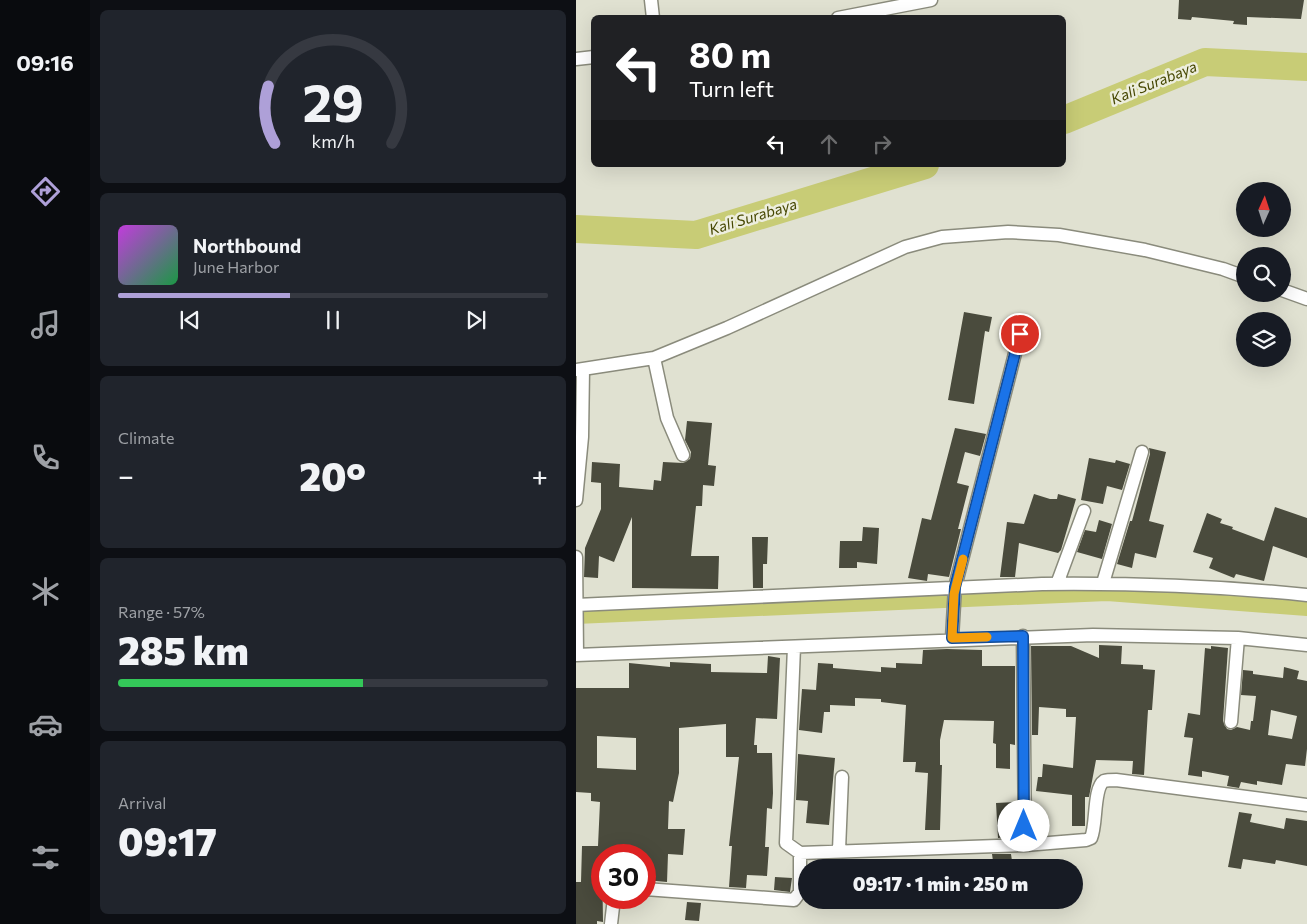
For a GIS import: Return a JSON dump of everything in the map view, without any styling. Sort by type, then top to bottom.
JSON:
[{"type":"street","points":[[651,0],[653,15]]},
{"type":"street","points":[[854,15],[931,0]]},
{"type":"street","points":[[576,59],[591,57]]},
{"type":"street","points":[[576,500],[582,437],[580,370],[654,358],[727,328],[906,247],[942,237],[1008,232],[1059,235],[1145,250],[1236,274]]},
{"type":"street","points":[[1291,293],[1307,299]]},
{"type":"street","points":[[953,634],[954,590],[1020,334]]},
{"type":"street","points":[[654,358],[667,418],[683,456]]},
{"type":"street","points":[[1103,583],[1142,452]]},
{"type":"street","points":[[1057,584],[1084,511]]},
{"type":"street","points":[[576,557],[577,651],[794,647],[953,634],[1023,636],[1093,634],[1238,638],[1307,645]]},
{"type":"street","points":[[577,607],[1103,583],[1247,589],[1307,594]]},
{"type":"street","points":[[1023,636],[1025,845]]},
{"type":"street","points":[[1231,722],[1238,638]]},
{"type":"street","points":[[794,647],[785,840],[786,843],[800,853],[839,850],[1025,845],[1086,840],[1091,838],[1098,791],[1106,781],[1116,780],[1307,806]]},
{"type":"street","points":[[839,850],[842,777]]},
{"type":"street","points":[[656,890],[794,900],[800,892],[800,853]]},
{"type":"street","points":[[612,924],[613,909]]},
{"type":"building","points":[[1179,0],[1304,0],[1301,19],[1247,17],[1247,25],[1233,24],[1234,21],[1192,17],[1191,20],[1178,19]]},
{"type":"building","points":[[964,312],[992,317],[989,332],[985,331],[974,404],[948,400]]},
{"type":"building","points":[[687,421],[712,423],[708,465],[716,466],[714,486],[703,485],[702,506],[696,506],[691,556],[719,556],[718,589],[632,588],[632,517],[614,562],[599,556],[598,578],[584,577],[585,548],[601,509],[601,483],[591,482],[592,462],[620,464],[619,487],[653,490],[654,480],[661,481],[663,462],[683,463],[690,459],[691,452],[685,440]]},
{"type":"building","points":[[955,428],[986,434],[980,456],[965,452],[957,483],[969,486],[958,529],[961,529],[949,577],[928,574],[927,581],[908,578],[922,518],[931,520]]},
{"type":"building","points":[[1149,448],[1166,452],[1149,521],[1164,525],[1156,558],[1135,553],[1132,568],[1117,564],[1130,521],[1132,521],[1150,454]]},
{"type":"building","points":[[1089,458],[1115,463],[1116,460],[1130,464],[1122,490],[1107,486],[1103,504],[1081,500]]},
{"type":"building","points":[[1034,494],[1050,499],[1057,499],[1058,494],[1076,499],[1061,550],[1058,553],[1019,543],[1015,577],[1000,577],[1007,522],[1024,524]]},
{"type":"building","points":[[1275,507],[1307,518],[1307,558],[1273,546],[1264,581],[1236,574],[1234,578],[1209,568],[1213,558],[1193,552],[1207,513],[1222,519],[1220,523],[1233,527],[1232,529],[1264,541]]},
{"type":"building","points":[[1099,520],[1112,524],[1102,559],[1077,552],[1085,530],[1096,532]]},
{"type":"building","points":[[863,527],[879,528],[877,564],[857,562],[857,568],[839,568],[840,541],[862,541]]},
{"type":"building","points":[[752,537],[768,537],[767,564],[763,564],[763,588],[753,588]]},
{"type":"building","points":[[1099,645],[1122,646],[1121,664],[1143,665],[1143,669],[1155,670],[1152,710],[1148,710],[1144,775],[1132,774],[1133,761],[1096,760],[1089,797],[1085,797],[1085,826],[1072,826],[1072,795],[1036,791],[1038,777],[1042,777],[1043,764],[1073,768],[1076,717],[1066,717],[1066,709],[1039,707],[1038,735],[1032,735],[1031,646],[1071,646],[1099,658]]},
{"type":"building","points":[[1211,646],[1228,648],[1223,721],[1227,729],[1231,730],[1237,727],[1250,730],[1251,721],[1253,721],[1256,696],[1241,695],[1243,670],[1253,671],[1253,674],[1283,678],[1284,667],[1299,671],[1297,679],[1307,681],[1307,749],[1305,766],[1286,764],[1282,785],[1257,781],[1257,785],[1241,782],[1239,788],[1227,786],[1229,776],[1202,771],[1202,777],[1188,775],[1193,738],[1184,737],[1188,713],[1200,715],[1205,648],[1211,649]],"holes":[[[1271,710],[1297,716],[1292,739],[1268,735]]]},
{"type":"building","points":[[923,650],[982,650],[982,666],[1015,666],[1015,745],[1010,744],[1010,769],[996,768],[996,744],[993,743],[994,721],[944,720],[940,740],[940,765],[942,765],[940,830],[925,830],[928,773],[915,772],[916,762],[903,762],[906,705],[881,702],[881,699],[855,698],[855,706],[830,705],[830,712],[824,712],[822,733],[799,730],[802,689],[816,690],[818,663],[833,664],[833,668],[881,672],[881,667],[896,668],[896,663],[922,664]]},
{"type":"building","points":[[768,656],[780,658],[777,719],[756,718],[754,745],[757,745],[757,753],[772,753],[772,809],[767,808],[765,847],[769,847],[767,876],[747,875],[746,888],[729,887],[732,846],[729,846],[739,757],[726,757],[726,724],[679,728],[679,773],[673,802],[669,801],[668,829],[685,829],[683,855],[668,854],[667,882],[656,881],[656,844],[598,844],[600,802],[591,801],[591,793],[576,792],[576,688],[629,688],[629,663],[670,667],[670,662],[711,664],[711,672],[767,673]],"holes":[[[597,736],[636,738],[636,770],[597,768]]]},
{"type":"building","points":[[798,754],[835,758],[829,825],[806,823],[808,801],[796,800]]},
{"type":"building","points":[[1016,802],[1017,832],[1009,832],[1009,837],[998,838],[996,803]]},
{"type":"building","points":[[1239,812],[1252,814],[1250,822],[1284,829],[1286,818],[1307,821],[1307,866],[1276,860],[1275,864],[1243,859],[1241,869],[1228,867]]},
{"type":"building","points":[[582,846],[591,846],[591,909],[603,909],[603,922],[597,921],[597,924],[576,924],[576,882],[581,882]]},
{"type":"building","points":[[992,854],[1011,854],[1012,859],[993,859]]},
{"type":"building","points":[[775,877],[792,878],[790,892],[774,890]]},
{"type":"building","points":[[687,902],[701,903],[699,921],[685,920]]},
{"type":"waterway","name":"Kali Surabaya","points":[[1066,119],[1205,62],[1307,67]]},
{"type":"waterway","name":"Kali Surabaya","points":[[576,229],[696,235],[918,167]]},
{"type":"waterway","points":[[576,616],[1107,593],[1307,608]]},
{"type":"slow traffic","points":[[963,559],[954,594],[954,629],[952,638],[987,637]]},
{"type":"route","points":[[1020,334],[955,587],[952,638],[1023,636],[1024,826]]}]
